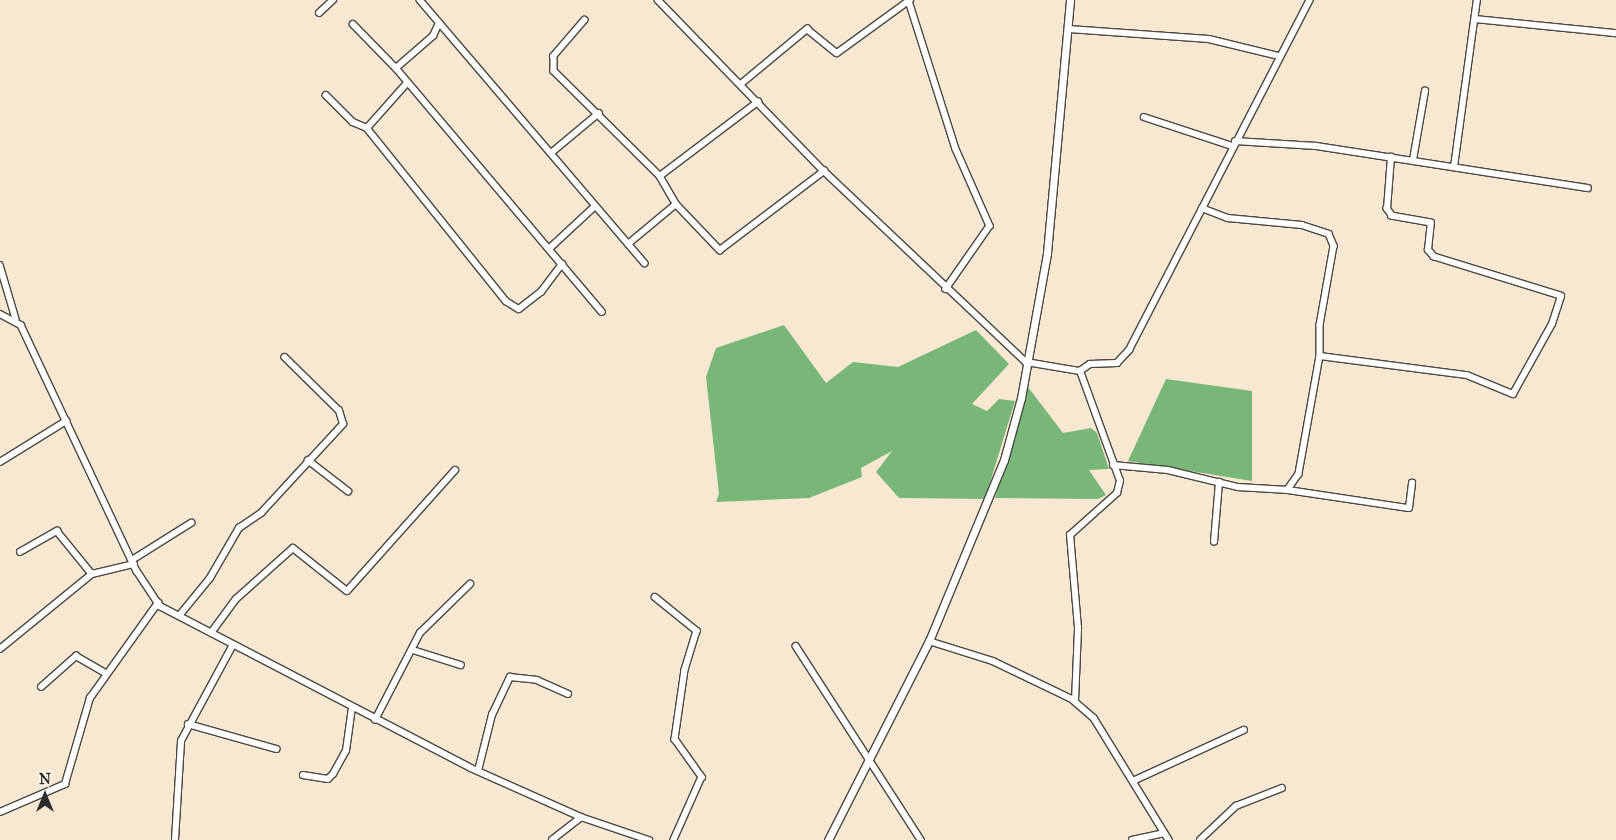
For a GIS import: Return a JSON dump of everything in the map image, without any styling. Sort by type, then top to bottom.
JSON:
[{"type":"street","points":[[320,12],[333,0]]},
{"type":"street","points":[[420,0],[551,153],[594,207],[645,263]]},
{"type":"street","points":[[658,0],[742,83],[824,171],[946,289],[1026,362],[1080,371],[1090,364],[1117,362],[1129,350],[1279,56],[1310,0]]},
{"type":"street","points":[[828,840],[869,755],[929,641],[1004,460],[1026,362],[1047,253],[1070,29],[1070,0]]},
{"type":"street","points":[[1454,167],[1477,0]]},
{"type":"street","points":[[742,83],[807,29],[837,53],[909,1],[956,150],[990,226],[946,289]]},
{"type":"street","points":[[1475,19],[1616,33]]},
{"type":"street","points":[[585,20],[552,63],[554,71],[599,113],[660,176],[676,204],[720,250],[824,171]]},
{"type":"street","points":[[354,24],[396,68],[407,83],[551,247],[562,264],[602,312]]},
{"type":"street","points":[[396,68],[433,36],[439,24]]},
{"type":"street","points":[[1070,29],[1209,40],[1279,56]]},
{"type":"street","points":[[367,128],[407,83]]},
{"type":"street","points":[[1413,160],[1425,91]]},
{"type":"street","points":[[326,95],[354,122],[367,128],[506,301],[518,309],[541,292],[562,264]]},
{"type":"street","points":[[660,176],[758,102]]},
{"type":"street","points":[[551,153],[599,113]]},
{"type":"street","points":[[1144,117],[1234,144],[1391,157],[1588,188]]},
{"type":"street","points":[[1320,356],[1467,375],[1512,394],[1561,303],[1561,296],[1550,290],[1434,257],[1428,250],[1431,223],[1392,216],[1388,209],[1391,157]]},
{"type":"street","points":[[628,244],[676,204]]},
{"type":"street","points":[[551,247],[594,207]]},
{"type":"street","points":[[1202,208],[1228,218],[1302,225],[1329,234],[1334,246],[1320,325],[1320,356],[1299,474],[1288,490]]},
{"type":"street","points":[[0,265],[16,320],[133,562],[158,604],[352,708],[478,771],[582,817],[649,840]]},
{"type":"street","points":[[0,314],[16,320]]},
{"type":"street","points":[[180,616],[210,578],[239,528],[261,513],[343,424],[344,418],[285,358]]},
{"type":"street","points":[[1075,701],[1078,628],[1068,547],[1070,535],[1117,493],[1120,481],[1080,371]]},
{"type":"street","points":[[0,462],[66,421]]},
{"type":"street","points":[[308,460],[348,491]]},
{"type":"street","points":[[1113,465],[1168,470],[1219,482],[1409,508],[1412,482]]},
{"type":"street","points":[[211,633],[231,604],[293,548],[347,590],[455,470]]},
{"type":"street","points":[[1214,542],[1219,482]]},
{"type":"street","points":[[0,649],[92,574],[133,562],[191,523]]},
{"type":"street","points":[[20,552],[61,532],[92,574]]},
{"type":"street","points":[[375,720],[413,650],[420,633],[470,584]]},
{"type":"street","points":[[656,597],[697,631],[685,670],[675,739],[702,777],[674,840]]},
{"type":"street","points":[[0,812],[16,802],[65,784],[84,709],[105,673],[158,604]]},
{"type":"street","points":[[929,641],[993,661],[1075,701],[1094,718],[1169,840]]},
{"type":"street","points":[[175,840],[181,741],[188,724],[233,645]]},
{"type":"street","points":[[796,646],[869,755],[921,840]]},
{"type":"street","points":[[413,650],[462,665]]},
{"type":"street","points":[[41,687],[76,656],[105,673]]},
{"type":"street","points":[[478,771],[492,715],[510,677],[536,680],[568,694]]},
{"type":"street","points":[[303,775],[328,779],[334,774],[346,751],[352,708]]},
{"type":"street","points":[[188,724],[277,749]]},
{"type":"street","points":[[1133,781],[1244,730]]},
{"type":"street","points":[[1200,840],[1236,806],[1282,788]]},
{"type":"street","points":[[552,840],[582,817]]},
{"type":"street","points":[[1132,840],[1164,833]]},
{"type":"green space","points":[[784,325],[826,383],[853,362],[898,367],[976,330],[1009,364],[972,404],[987,411],[999,399],[1015,401],[985,499],[899,498],[876,472],[892,451],[861,468],[862,477],[809,498],[716,502],[719,494],[706,377],[716,348]]},
{"type":"green space","points":[[1166,379],[1252,391],[1252,481],[1128,461]]},
{"type":"green space","points":[[1028,387],[1063,433],[1091,428],[1097,433],[1109,469],[1089,470],[1106,495],[1098,499],[995,498]]}]
